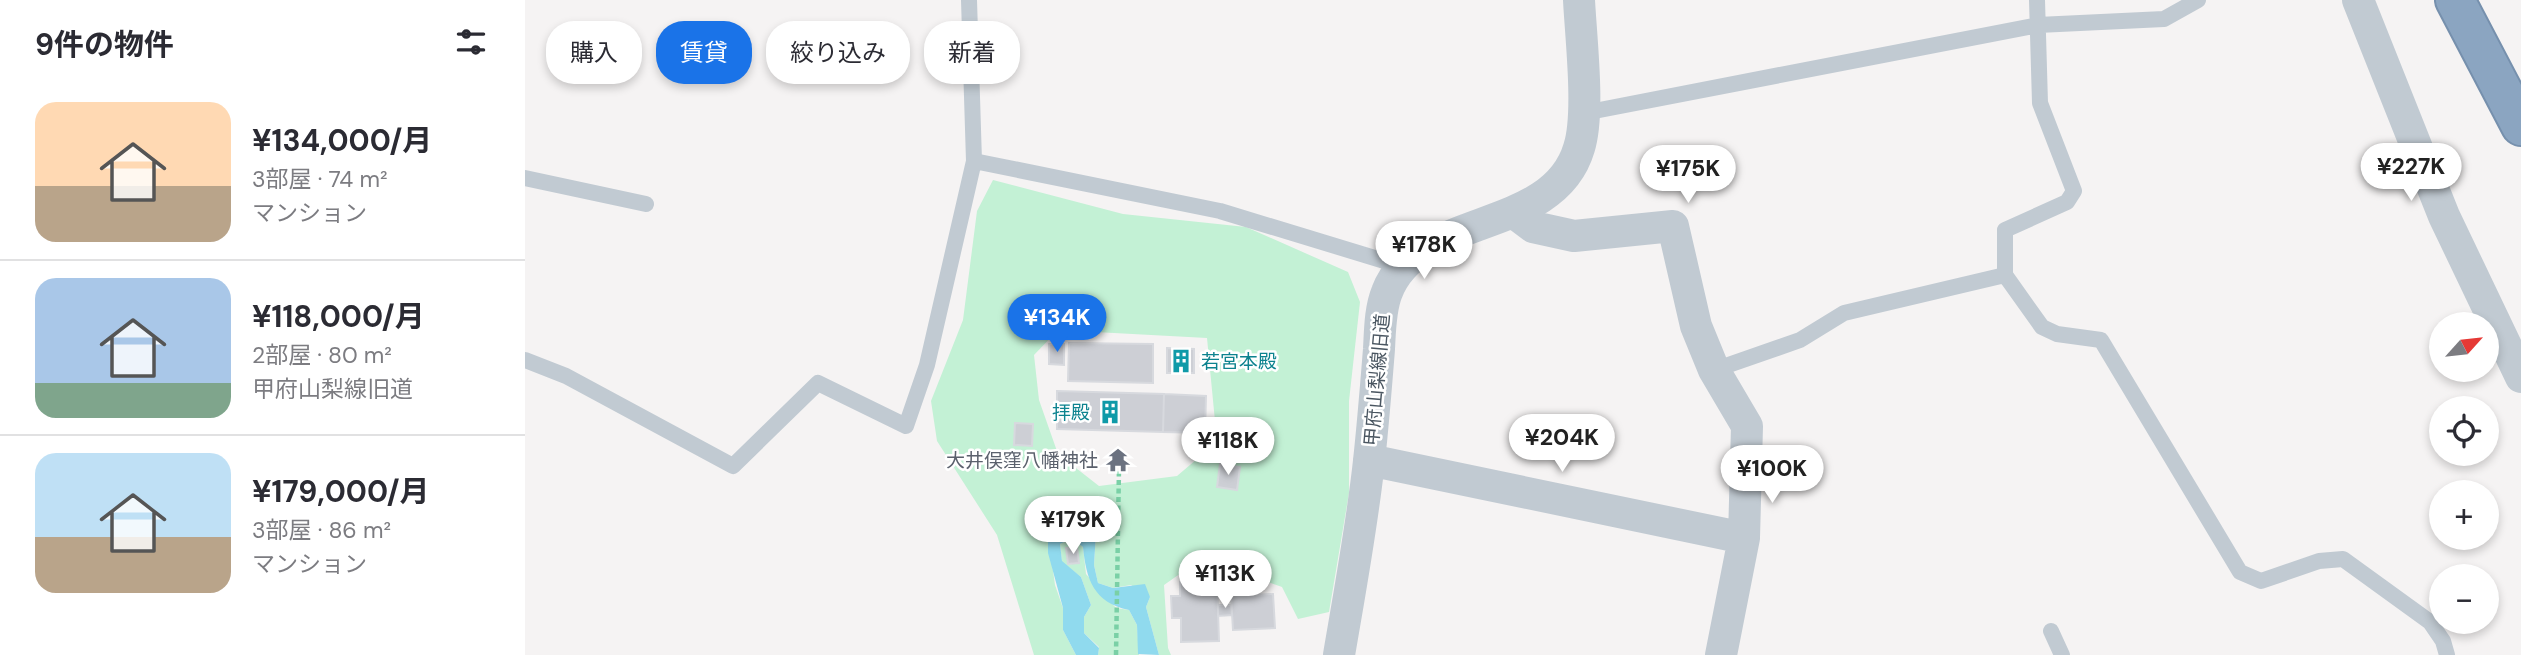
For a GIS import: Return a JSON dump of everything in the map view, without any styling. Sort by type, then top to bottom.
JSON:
[{"type":"highway","points":[[2455,0],[2521,126]]},
{"type":"street","name":"甲府山梨線旧道","points":[[1339,655],[1359,543],[1381,316],[1386,292],[1401,266],[1420,251],[1513,212],[1549,192],[1570,169],[1580,147],[1584,113],[1579,0]]},
{"type":"street","points":[[2358,0],[2444,216],[2521,377]]},
{"type":"street","points":[[1513,212],[1532,227],[1574,236],[1673,226],[1696,326],[1714,370],[1747,426],[1744,538],[1721,655]]},
{"type":"street","points":[[1369,460],[1744,538]]},
{"type":"lane","points":[[525,360],[566,376],[733,466],[818,383],[906,426],[927,365],[974,160],[969,0]]},
{"type":"lane","points":[[2037,0],[2040,103],[2074,191],[2067,202],[2005,230],[2005,275],[2042,327],[2057,334],[2101,340],[2240,572],[2261,581],[2319,561],[2343,559],[2430,622],[2443,641],[2447,655]]},
{"type":"lane","points":[[1584,113],[2038,25],[2164,19],[2198,0]]},
{"type":"lane","points":[[974,160],[1220,211],[1401,266]]},
{"type":"lane","points":[[525,178],[646,204]]},
{"type":"lane","points":[[1714,370],[1800,340],[1844,313],[2005,275]]},
{"type":"lane","points":[[2051,631],[2062,655]]},
{"type":"path","points":[[1116,655],[1119,467]]},
{"type":"green space","points":[[993,180],[1123,214],[1246,227],[1348,272],[1360,302],[1349,401],[1349,493],[1329,612],[1298,619],[1282,587],[1201,559],[1164,585],[1168,648],[1171,655],[1159,655],[1146,607],[1150,597],[1131,585],[1113,588],[1098,583],[1094,565],[1096,533],[1048,534],[1055,585],[1063,608],[1063,630],[1076,655],[1034,655],[997,535],[937,441],[931,401],[963,320],[977,211]],"holes":[[[1058,330],[1207,338],[1217,442],[1177,476],[1099,486],[1058,454],[1039,400],[1034,355]]]},
{"type":"green space","points":[[1073,538],[1083,547],[1086,574],[1116,608],[1129,610],[1137,625],[1139,655],[1098,655],[1099,647],[1084,633],[1084,617],[1091,605],[1081,577],[1062,562],[1060,544]]},
{"type":"water","points":[[1082,522],[1096,533],[1094,565],[1098,583],[1113,588],[1145,584],[1150,597],[1146,607],[1159,655],[1138,654],[1137,625],[1129,610],[1107,602],[1094,588],[1083,547],[1072,538],[1060,544],[1062,561],[1081,577],[1091,605],[1084,617],[1084,633],[1099,648],[1098,655],[1076,655],[1063,630],[1063,608],[1048,553],[1048,534],[1066,524]]},
{"type":"building","points":[[1069,343],[1153,344],[1153,383],[1068,381]]},
{"type":"building","points":[[1049,344],[1064,344],[1064,365],[1049,364]]},
{"type":"building","name":"若宮本殿","points":[[1167,348],[1194,349],[1194,373],[1167,373]]},
{"type":"building","name":"拝殿","points":[[1057,391],[1164,394],[1163,432],[1057,429]]},
{"type":"building","points":[[1164,394],[1206,396],[1205,433],[1163,432]]},
{"type":"building","points":[[1015,423],[1033,424],[1032,446],[1014,445]]},
{"type":"building","points":[[1220,464],[1240,467],[1237,490],[1217,487]]},
{"type":"building","points":[[1077,547],[1079,563],[1068,564],[1066,548]]},
{"type":"building","points":[[1217,581],[1219,641],[1181,642],[1181,618],[1172,618],[1171,596],[1180,596],[1180,582]]},
{"type":"building","points":[[1273,594],[1275,628],[1233,630],[1231,596]]},
{"type":"building","points":[[1218,605],[1231,605],[1232,615],[1218,616]]},
{"type":"place","name":"若宮本殿","points":[[1181,361]]},
{"type":"place","name":"拝殿","points":[[1110,412]]},
{"type":"place","name":"大井俣窪八幡神社","points":[[1118,460]]}]
